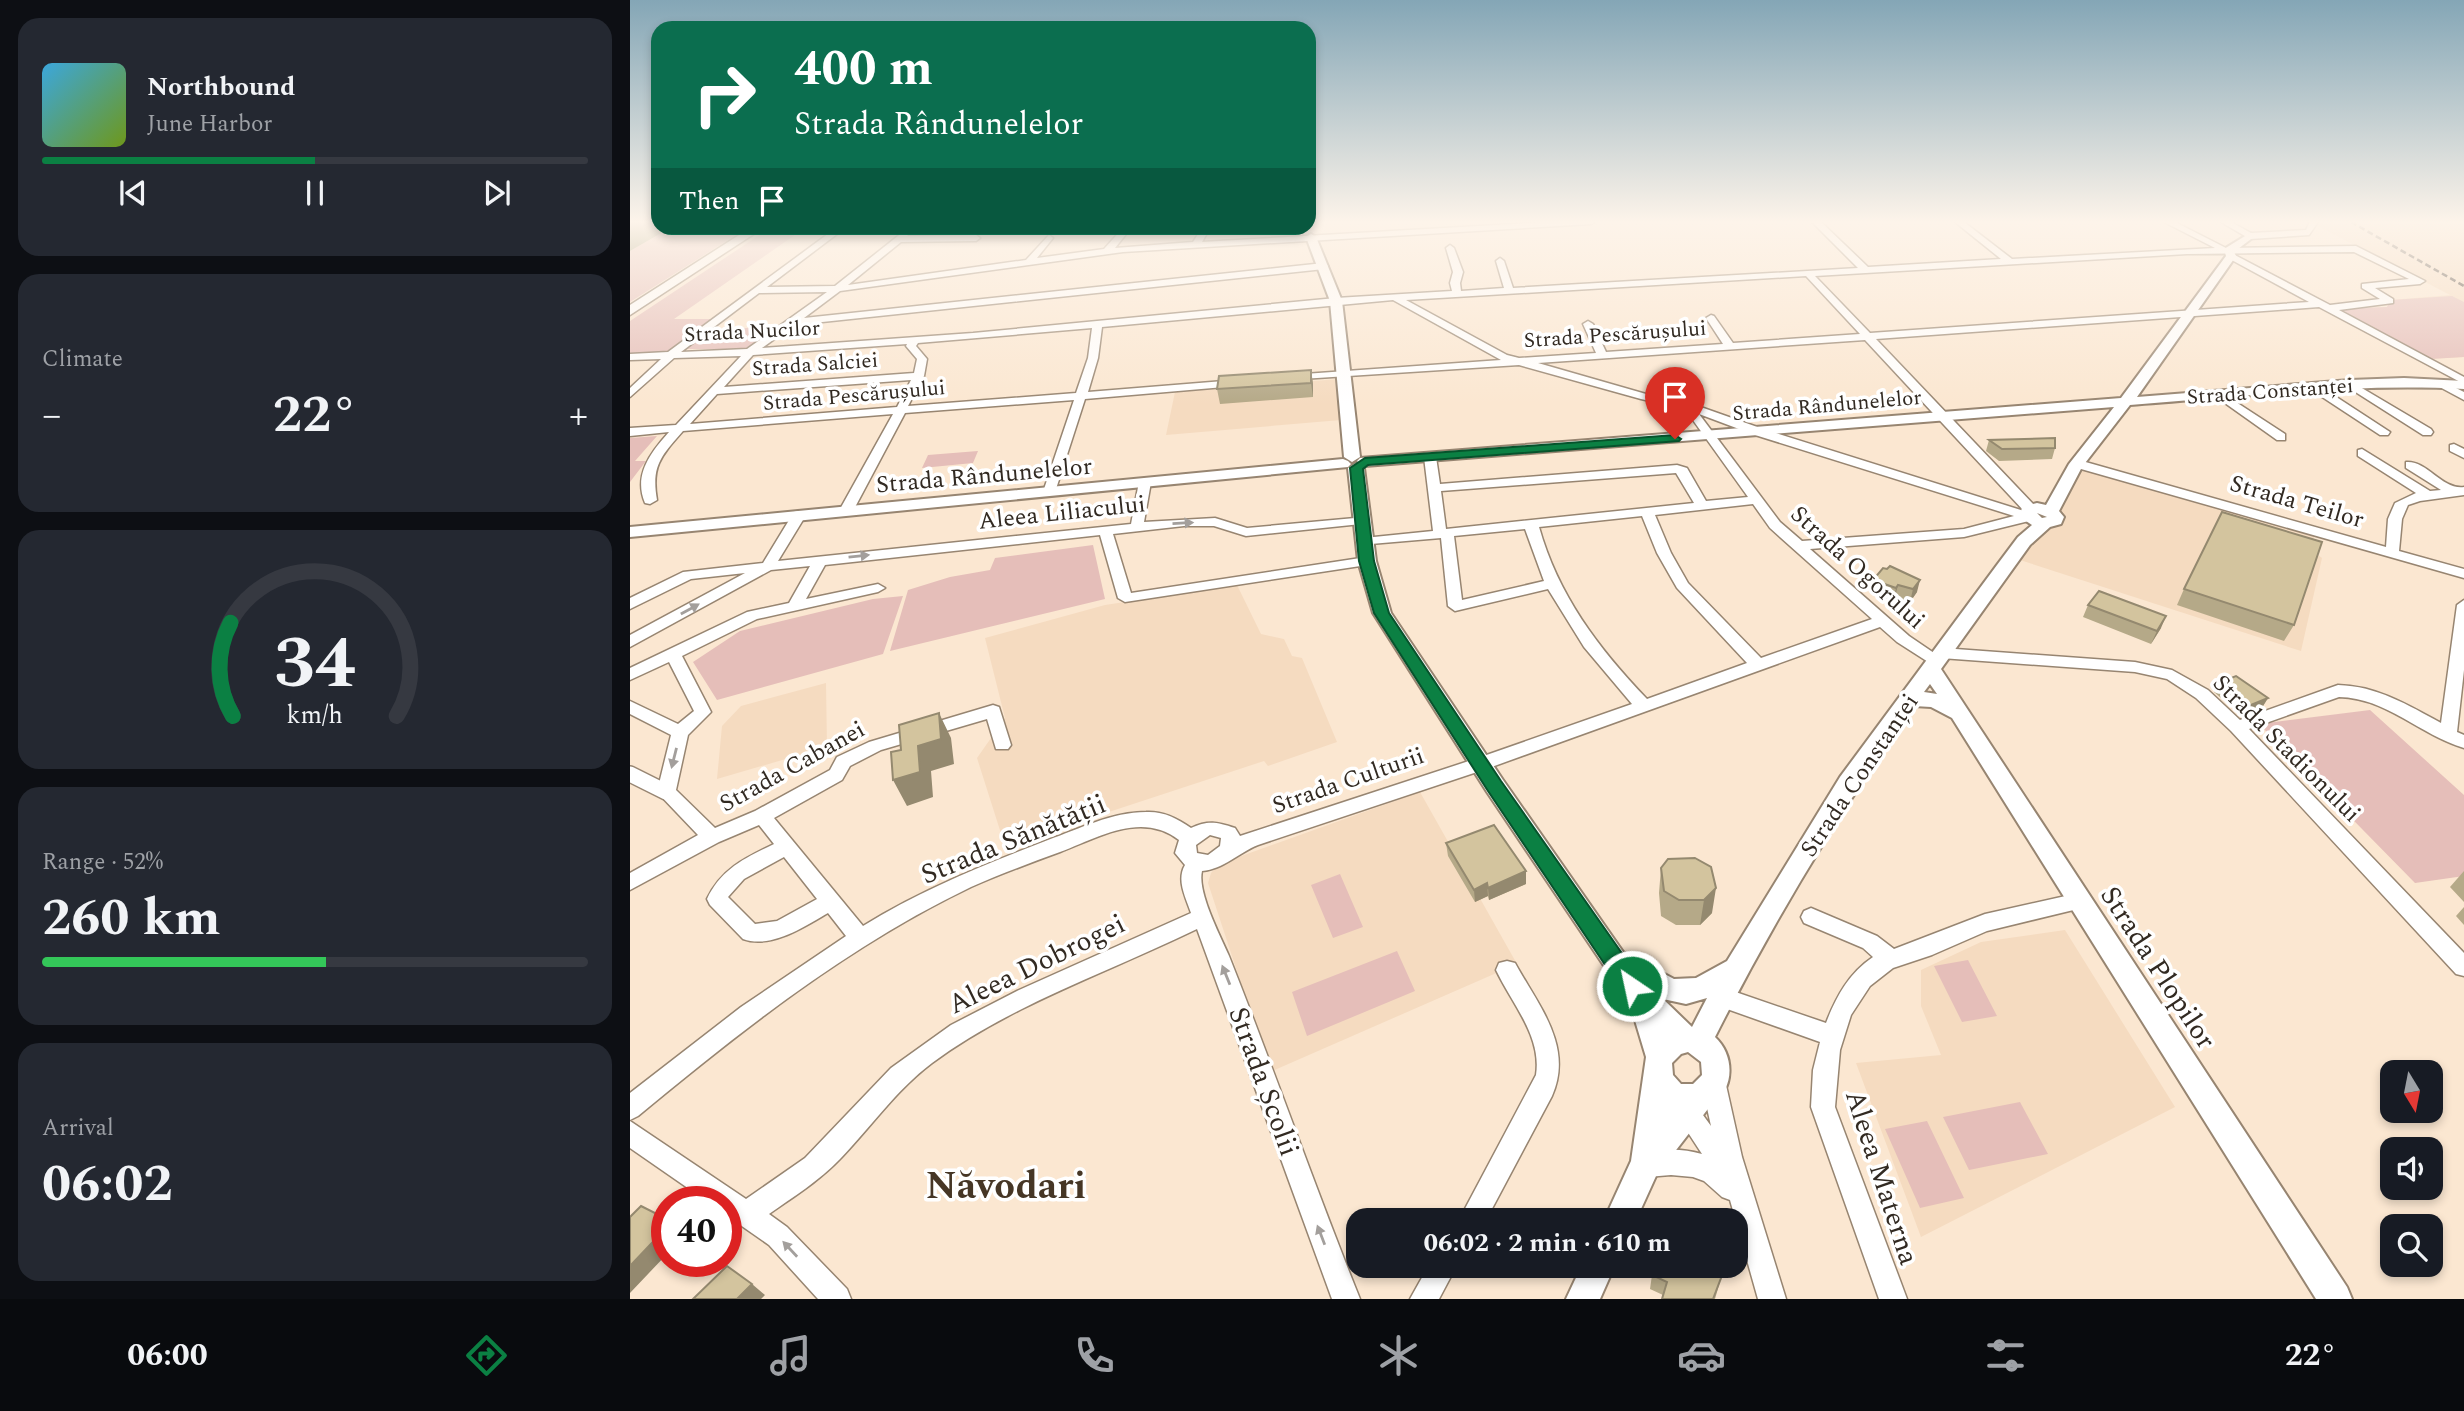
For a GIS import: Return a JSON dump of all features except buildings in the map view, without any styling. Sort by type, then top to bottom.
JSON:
[{"type":"main road","points":[[630,311],[673,283]]},
{"type":"street","points":[[630,394],[671,355],[766,283]]},
{"type":"street","points":[[650,500],[647,479],[655,455],[679,428],[750,352],[845,283]]},
{"type":"street","points":[[756,290],[837,289],[882,283]]},
{"type":"street","points":[[792,321],[1163,283]]},
{"type":"street","points":[[1330,283],[1336,300],[1365,552],[1376,597],[1389,626],[1632,986],[1715,1150],[1745,1203]]},
{"type":"street","points":[[1455,283],[1457,293]]},
{"type":"street","points":[[1507,283],[1509,290]]},
{"type":"street","name":"Strada Nucilor","points":[[630,357],[750,352],[915,340],[1336,300],[1631,283]]},
{"type":"street","points":[[1817,283],[2035,515]]},
{"type":"street","points":[[1797,546],[1964,533],[2035,515],[2058,491],[2107,420],[2125,402],[2210,283]]},
{"type":"street","points":[[2282,283],[2464,383]]},
{"type":"street","name":"Strada Pescărușului","points":[[1272,380],[1729,345],[2390,302],[2365,286],[2402,283]]},
{"type":"street","points":[[1394,297],[1490,352],[1516,361],[1645,397],[1674,401],[1759,432],[2035,515]]},
{"type":"street","points":[[1711,318],[1729,345]]},
{"type":"street","points":[[1049,492],[1093,358],[1097,324]]},
{"type":"street","points":[[1588,324],[1602,355]]},
{"type":"street","name":"Strada Salciei","points":[[713,391],[919,376],[922,359],[911,346],[915,340]]},
{"type":"street","points":[[846,511],[919,376]]},
{"type":"street","name":"Strada Pescărușului","points":[[630,432],[1248,382]]},
{"type":"street","points":[[2440,383],[2464,397]]},
{"type":"street","name":"Strada Constanței","points":[[2125,402],[2350,384],[2464,383]]},
{"type":"street","points":[[2350,384],[2427,432]]},
{"type":"street","points":[[2314,387],[2384,432]]},
{"type":"street","points":[[2218,394],[2281,437]]},
{"type":"street","name":"Strada Rândunelelor","points":[[630,531],[1354,463],[2125,402]]},
{"type":"street","points":[[2076,406],[2091,409],[2107,420]]},
{"type":"street","name":"Strada Ogorului","points":[[1689,408],[1712,436],[1755,500],[1797,546],[1882,621],[1936,661]]},
{"type":"street","points":[[2362,453],[2427,495]]},
{"type":"street","points":[[1430,457],[1455,606],[1553,581]]},
{"type":"street","name":"Strada Teilor","points":[[2078,464],[2392,553],[2399,508],[2412,498],[2458,491]]},
{"type":"street","points":[[2410,465],[2458,491]]},
{"type":"street","points":[[1435,488],[1677,469],[1684,471],[1702,505]]},
{"type":"street","points":[[1137,526],[1145,482]]},
{"type":"street","name":"Strada Ogorului","points":[[1105,530],[1125,598],[1365,552],[1444,533],[1755,500]]},
{"type":"street","points":[[1647,511],[1664,552],[1682,585],[1757,664]]},
{"type":"street","points":[[630,642],[767,567],[799,515]]},
{"type":"street","name":"Strada Constanței","points":[[1693,1041],[1849,783],[2024,541],[2035,515]]},
{"type":"street","name":"Aleea Liliacului","points":[[630,604],[688,575],[1137,526],[1215,522],[1247,532],[1361,520]]},
{"type":"street","points":[[1531,524],[1553,581],[1584,639],[1642,704]]},
{"type":"street","points":[[2392,553],[2464,574]]},
{"type":"street","points":[[796,603],[820,561]]},
{"type":"street","points":[[630,675],[752,615],[796,603],[878,588]]},
{"type":"street","points":[[2237,727],[2338,691],[2348,690],[2374,696],[2456,739],[2464,605]]},
{"type":"street","name":"Strada Culturii","points":[[1229,849],[1255,836],[1313,820],[1443,774],[1480,764],[1642,704],[1882,621]]},
{"type":"street","points":[[666,792],[680,732],[703,712],[673,654]]},
{"type":"street","name":"Strada Plopilor","points":[[1936,661],[1961,715],[2334,1299]]},
{"type":"street","name":"Strada Stadionului","points":[[1936,661],[2154,669],[2187,683],[2237,727],[2464,967]]},
{"type":"street","points":[[1908,701],[1938,701],[1961,715]]},
{"type":"street","points":[[630,706],[680,732]]},
{"type":"street","name":"Strada Cabanei","points":[[630,882],[712,837],[762,816],[836,775],[843,762],[875,746],[993,711],[1002,745]]},
{"type":"street","points":[[630,774],[666,792],[712,837]]},
{"type":"street","points":[[762,816],[860,939]]},
{"type":"street","name":"Strada Sănătății","points":[[630,1108],[760,1005],[860,939],[963,882],[1099,830],[1153,818],[1173,824],[1191,838]]},
{"type":"street","points":[[1210,828],[1224,830],[1231,838],[1229,849],[1213,861],[1198,863],[1185,853],[1191,838],[1210,828]]},
{"type":"street","points":[[787,846],[733,876],[720,888],[717,899],[751,933],[762,934],[783,928],[829,902]]},
{"type":"street","name":"Strada Școlii","points":[[1198,863],[1191,871],[1192,886],[1346,1299]]},
{"type":"street","name":"Aleea Materna","points":[[1893,1299],[1823,1107],[1822,1083],[1832,1036],[1854,990],[1875,968],[1890,959],[1917,952],[1985,923],[2079,901]]},
{"type":"street","name":"Aleea Dobrogei","points":[[748,1213],[832,1150],[869,1104],[895,1079],[950,1037],[1015,1001],[1203,917]]},
{"type":"street","points":[[1811,917],[1870,942],[1890,959]]},
{"type":"street","points":[[1612,957],[1657,984],[1682,993],[1709,988],[1738,966]]},
{"type":"street","points":[[1479,1208],[1544,1088],[1549,1068],[1548,1047],[1544,1036],[1507,970]]},
{"type":"street","points":[[1626,1208],[1682,1085],[1717,1066],[1707,1049],[1693,1041],[1632,986]]},
{"type":"street","points":[[1721,997],[1832,1036]]},
{"type":"street","points":[[1693,1041],[1671,1043],[1682,1085],[1730,1157],[1772,1299]]},
{"type":"street","points":[[1645,1166],[1682,1085]]},
{"type":"street","points":[[630,1133],[778,1236],[837,1299]]},
{"type":"street","points":[[1645,1166],[1669,1161],[1701,1164],[1722,1177],[1745,1203]]},
{"type":"street","points":[[1424,1299],[1436,1278]]},
{"type":"street","points":[[1583,1299],[1593,1278]]},
{"type":"shaded area","points":[[630,283],[661,283],[630,302]]},
{"type":"shaded area","points":[[688,283],[726,283],[674,319],[715,319],[675,349],[663,353],[630,355],[630,321]]},
{"type":"shaded area","points":[[2426,283],[2464,283],[2464,357],[2430,359],[2334,309],[2387,307],[2391,300],[2450,295]]},
{"type":"shaded area","points":[[2452,296],[2464,302],[2464,357],[2430,359],[2334,309],[2387,307],[2391,300]]},
{"type":"shaded area","points":[[715,326],[715,329],[777,327],[745,349],[684,349]]},
{"type":"shaded area","points":[[1339,379],[1341,420],[1166,435],[1175,392]]},
{"type":"shaded area","points":[[657,436],[635,461],[646,461],[630,482],[630,438]]},
{"type":"shaded area","points":[[978,451],[973,463],[922,468],[928,455]]},
{"type":"shaded area","points":[[2076,467],[2315,533],[2311,550],[2322,558],[2301,651],[2020,560]]},
{"type":"shaded area","points":[[1093,545],[1105,599],[890,651],[908,590],[950,577],[990,570],[995,558]]},
{"type":"shaded area","points":[[1237,585],[1261,634],[1284,639],[1292,656],[1302,658],[1337,742],[1268,766],[1264,761],[1005,846],[977,758],[1005,718],[985,638],[1105,605]]},
{"type":"shaded area","points":[[903,596],[883,654],[717,700],[693,662],[740,631],[873,599]]},
{"type":"shaded area","points":[[826,683],[827,747],[717,779],[722,726],[741,706]]},
{"type":"shaded area","points":[[2370,710],[2464,795],[2464,876],[2415,883],[2259,724]]},
{"type":"shaded area","points":[[1420,792],[1517,964],[1270,1072],[1208,883],[1211,873],[1219,864]]},
{"type":"shaded area","points":[[1340,874],[1363,927],[1333,938],[1311,885]]},
{"type":"shaded area","points":[[2065,930],[2175,1107],[1921,1237],[1856,1063],[1941,1055],[1921,1006],[1921,970],[1981,942]]},
{"type":"shaded area","points":[[1397,951],[1415,991],[1307,1036],[1292,992]]},
{"type":"shaded area","points":[[1968,960],[1997,1016],[1962,1022],[1934,966]]},
{"type":"shaded area","points":[[2020,1102],[2048,1154],[1969,1170],[1943,1117]]},
{"type":"shaded area","points":[[1927,1121],[1964,1198],[1920,1208],[1885,1129]]},
{"type":"railway","points":[[2458,283],[2464,286]]},
{"type":"district","name":"Năvodari","points":[[1006,1185]]},
{"type":"route","points":[[1632,986],[1402,648],[1382,613],[1367,561],[1356,468],[1364,465],[1365,461],[1675,439]]}]
